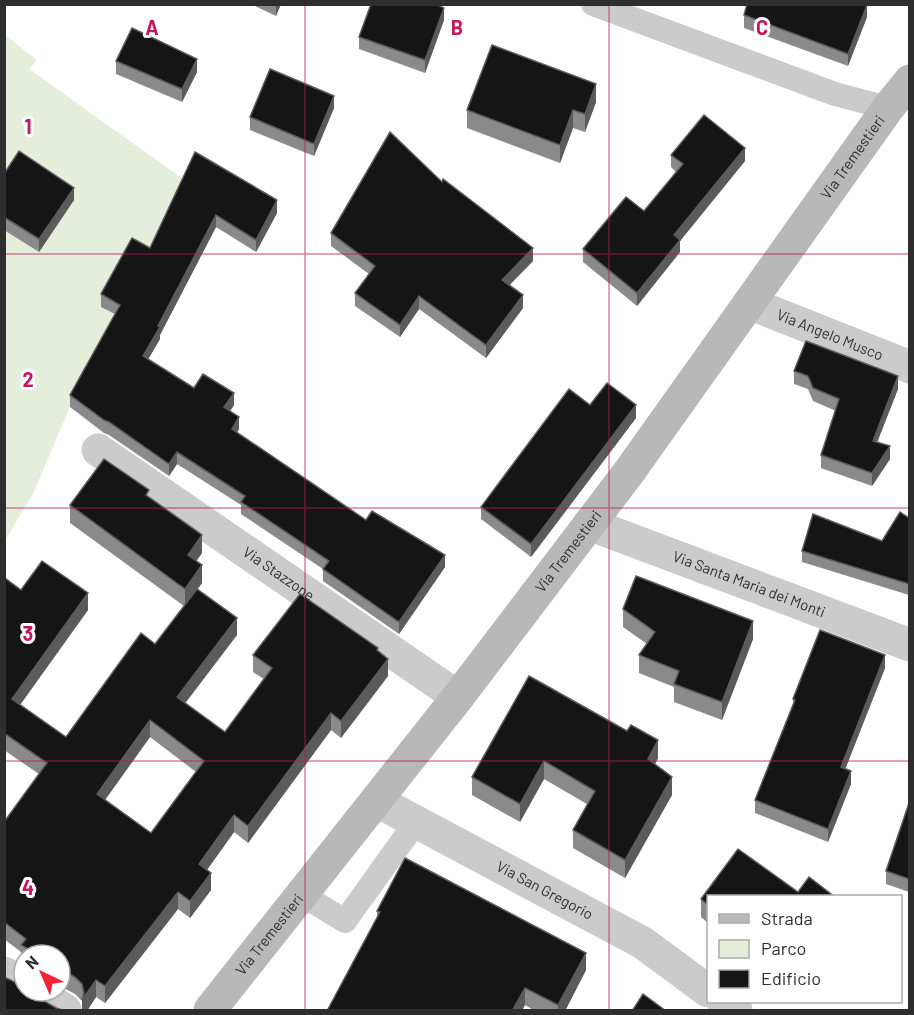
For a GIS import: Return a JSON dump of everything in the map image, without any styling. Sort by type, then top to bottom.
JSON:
[{"type":"main road","name":"Via Tremestieri","points":[[210,1011],[458,697],[629,472],[909,81]]},
{"type":"street","name":"Via Angelo Musco","points":[[749,303],[909,367]]},
{"type":"street","name":"Via Stazzone","points":[[98,450],[458,697]]},
{"type":"street","name":"Via Santa Maria dei Monti","points":[[589,524],[909,645]]},
{"type":"street","name":"Via San Gregorio","points":[[376,801],[643,943],[707,990]]},
{"type":"lane","points":[[593,4],[835,94],[888,108]]},
{"type":"lane","points":[[302,896],[345,921],[416,822]]},
{"type":"green space","points":[[5,35],[37,60],[29,69],[187,182],[70,407],[33,494],[5,540]]},
{"type":"building","points":[[371,4],[436,4],[444,8],[425,60],[359,37]]},
{"type":"building","points":[[747,4],[867,5],[848,54],[744,15]]},
{"type":"building","points":[[132,28],[197,59],[182,89],[116,61]]},
{"type":"building","points":[[492,45],[596,84],[585,114],[573,110],[560,145],[467,110]]},
{"type":"building","points":[[270,69],[334,96],[314,144],[250,117]]},
{"type":"building","points":[[704,115],[745,148],[674,235],[680,240],[637,293],[583,249],[626,197],[644,211],[683,164],[671,155]]},
{"type":"building","points":[[390,132],[442,182],[443,179],[533,248],[502,280],[523,295],[486,345],[419,296],[400,325],[355,293],[375,266],[331,233]]},
{"type":"building","points":[[19,151],[74,188],[39,239],[4,217],[4,174]]},
{"type":"building","points":[[195,152],[277,200],[256,240],[216,215],[143,356],[194,388],[203,374],[234,393],[224,407],[239,417],[232,429],[366,520],[372,511],[445,555],[399,622],[323,569],[329,561],[241,502],[245,496],[177,452],[169,464],[70,395],[120,305],[101,294],[132,238],[150,248]]},
{"type":"building","points":[[806,341],[898,376],[873,441],[890,446],[872,473],[821,455],[839,399],[813,388],[808,376],[794,371]]},
{"type":"building","points":[[607,383],[636,405],[531,544],[481,507],[569,389],[590,405]]},
{"type":"building","points":[[104,459],[149,490],[146,495],[202,535],[188,555],[202,565],[185,589],[70,505]]},
{"type":"building","points":[[900,512],[909,518],[909,584],[802,551],[813,514],[882,541]]},
{"type":"building","points":[[42,561],[88,593],[12,699],[66,737],[141,633],[155,644],[197,589],[237,618],[177,697],[225,732],[272,668],[253,655],[300,594],[378,648],[377,650],[388,659],[341,721],[331,713],[248,826],[234,815],[199,864],[211,873],[190,901],[178,892],[105,986],[96,980],[82,1000],[84,993],[82,984],[72,975],[72,943],[23,943],[26,939],[4,922],[4,822],[47,763],[4,733],[4,580],[6,579],[21,590]],"holes":[[[150,720],[204,761],[151,833],[97,794]]]},
{"type":"building","points":[[636,576],[753,621],[722,702],[674,684],[679,671],[639,655],[655,632],[623,609]]},
{"type":"building","points":[[820,630],[885,655],[841,767],[851,771],[828,829],[755,800]]},
{"type":"building","points":[[529,676],[627,731],[631,725],[658,740],[648,759],[672,777],[625,860],[573,830],[595,791],[544,761],[520,804],[472,777]]},
{"type":"building","points":[[909,803],[909,879],[886,871]]},
{"type":"building","points":[[738,849],[798,892],[809,877],[832,895],[707,895],[707,904],[701,899]]},
{"type":"building","points":[[405,858],[586,953],[558,1005],[525,988],[512,1011],[327,1011],[380,912],[377,911]]},
{"type":"building","points":[[4,977],[12,981],[12,1003],[47,1003],[65,1011],[4,1011]]},
{"type":"building","points":[[643,994],[666,1011],[632,1011]]}]
